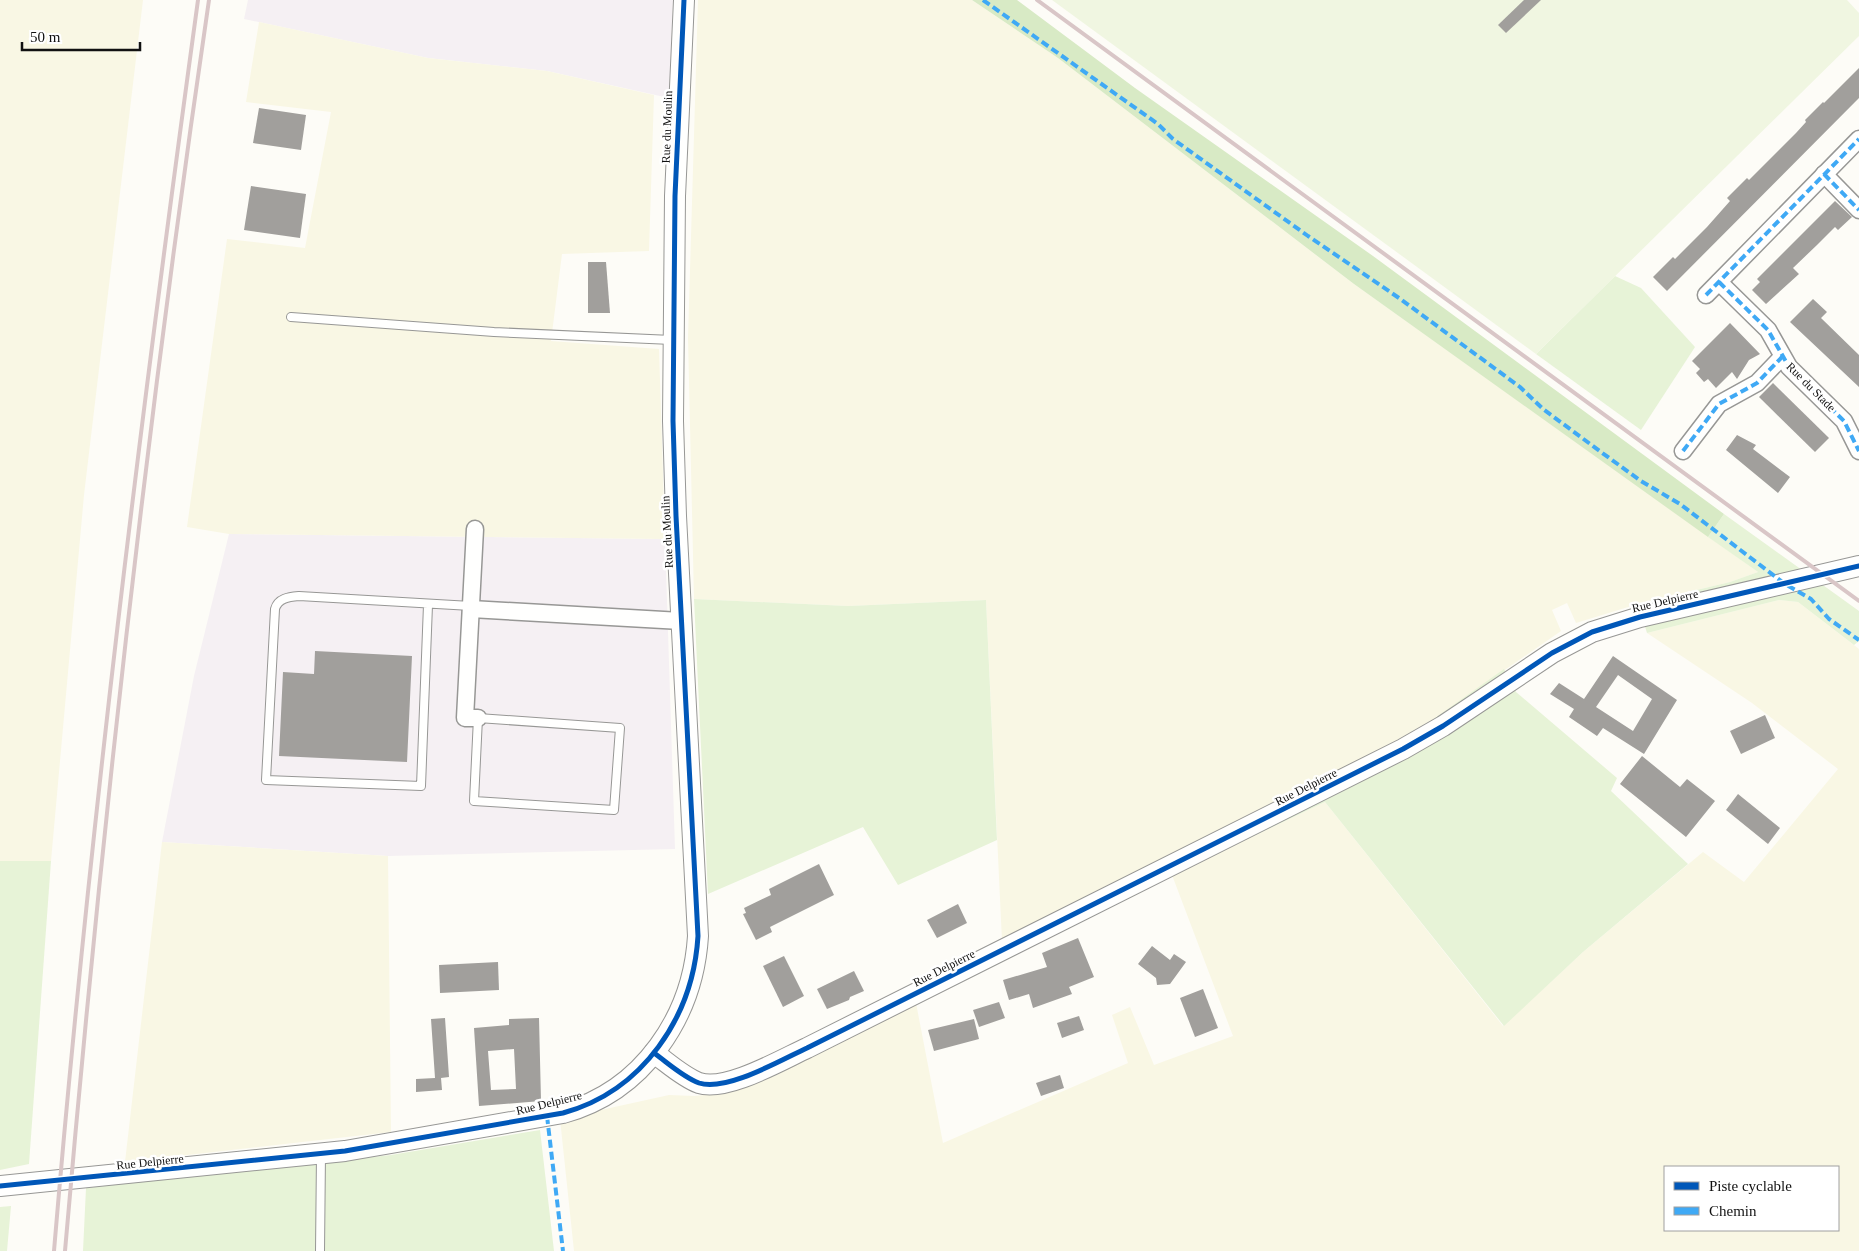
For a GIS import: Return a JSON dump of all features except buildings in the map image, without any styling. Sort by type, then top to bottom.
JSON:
[{"type":"street","name":"Rue du Moulin","points":[[654,1053],[679,1014],[694,970],[698,944],[674,468],[672,340],[676,149],[684,0]]},
{"type":"street","points":[[1706,294],[1859,139]]},
{"type":"street","points":[[1824,174],[1859,210]]},
{"type":"street","name":"Rue du Stade","points":[[1719,282],[1768,330],[1782,357],[1844,421],[1859,451]]},
{"type":"street","points":[[1683,451],[1719,404],[1758,383],[1782,357]]},
{"type":"street","points":[[475,530],[464,718],[478,718]]},
{"type":"street","name":"Rue Delpierre","points":[[0,1186],[321,1154],[388,1145],[575,1110],[598,1100],[620,1086],[654,1053],[700,1083],[724,1083],[815,1044],[1395,753],[1436,730],[1552,652],[1592,632],[1640,617],[1859,566]]},
{"type":"street","points":[[471,608],[681,622]]},
{"type":"lane","points":[[291,317],[494,332],[672,340]]},
{"type":"lane","points":[[428,605],[421,786],[266,780],[275,609],[279,602],[288,597],[299,596],[428,605],[471,608]]},
{"type":"lane","points":[[478,718],[620,728],[614,810],[474,800],[478,718]]},
{"type":"lane","points":[[320,1251],[321,1154]]},
{"type":"shaded area","points":[[0,0],[143,0],[84,495],[51,861],[0,861]]},
{"type":"shaded area","points":[[248,0],[673,0],[669,98],[547,71],[428,58],[244,19]]},
{"type":"shaded area","points":[[698,0],[972,0],[1058,58],[1354,284],[1758,572],[1730,582],[1638,604],[1576,623],[1567,603],[1552,610],[1561,631],[1414,733],[1002,941],[986,600],[848,606],[694,599],[688,338]]},
{"type":"shaded area","points":[[259,22],[428,58],[547,71],[654,95],[649,251],[562,254],[551,341],[659,349],[665,539],[229,534],[187,527],[227,239],[305,248],[331,112],[246,102]]},
{"type":"shaded area","points":[[229,534],[665,539],[675,849],[388,856],[162,842],[194,676]]},
{"type":"shaded area","points":[[1779,600],[1798,602],[1859,649],[1859,1251],[574,1251],[560,1119],[669,1095],[694,1096],[726,1093],[774,1076],[916,1003],[943,1143],[1128,1063],[1112,1015],[1130,1007],[1154,1065],[1233,1036],[1172,875],[1325,802],[1503,1026],[1583,952],[1703,852],[1744,882],[1838,769],[1752,703],[1647,633]]},
{"type":"shaded area","points":[[162,842],[388,856],[391,1132],[125,1162]]},
{"type":"green space","points":[[972,0],[1017,0],[1135,88],[1373,256],[1724,514],[1708,537],[1354,284],[1058,58]]},
{"type":"green space","points":[[1052,0],[1847,0],[1859,13],[1859,36],[1536,354]]},
{"type":"green space","points":[[1615,276],[1641,288],[1695,347],[1641,430],[1536,354]]},
{"type":"green space","points":[[1724,514],[1859,611],[1859,641],[1854,645],[1798,602],[1779,600],[1647,633],[1638,604],[1730,582],[1758,572],[1708,537]]},
{"type":"green space","points":[[694,599],[848,606],[986,600],[997,840],[898,885],[863,827],[708,894]]},
{"type":"green space","points":[[1504,669],[1516,692],[1617,778],[1611,791],[1688,864],[1583,952],[1504,1026],[1325,802],[1172,875],[1414,733]]},
{"type":"green space","points":[[0,861],[51,861],[29,1164],[0,1170]]},
{"type":"green space","points":[[540,1130],[554,1251],[83,1251],[86,1188],[391,1155]]},
{"type":"green space","points":[[11,1206],[7,1251],[0,1251],[0,1207]]},
{"type":"railway","points":[[54,1251],[83,938],[100,781],[156,312],[198,0]]},
{"type":"railway","points":[[65,1251],[94,938],[128,624],[166,312],[209,0]]},
{"type":"railway","points":[[1037,0],[1859,601]]},
{"type":"marked path","points":[[983,0],[1158,124],[1173,139],[1308,236],[1399,298],[1520,387],[1543,409],[1641,481],[1680,504],[1785,584],[1811,599],[1829,619],[1859,640]]},
{"type":"marked path","points":[[1706,295],[1859,139]]},
{"type":"marked path","points":[[1824,174],[1859,210]]},
{"type":"marked path","points":[[1719,282],[1768,330],[1789,367],[1844,421],[1859,451]]},
{"type":"marked path","points":[[1683,451],[1719,404],[1757,383],[1782,357]]},
{"type":"marked path","points":[[547,1116],[563,1251]]},
{"type":"cycle path","points":[[0,1186],[345,1151],[563,1113],[592,1102],[617,1087],[640,1069],[659,1047],[674,1022],[686,995],[694,966],[698,936],[676,516],[673,421],[675,196],[684,0]]},
{"type":"cycle path","points":[[654,1053],[681,1074],[699,1083],[710,1085],[738,1079],[769,1067],[1403,749],[1443,726],[1552,653],[1592,632],[1640,617],[1859,566]]}]
